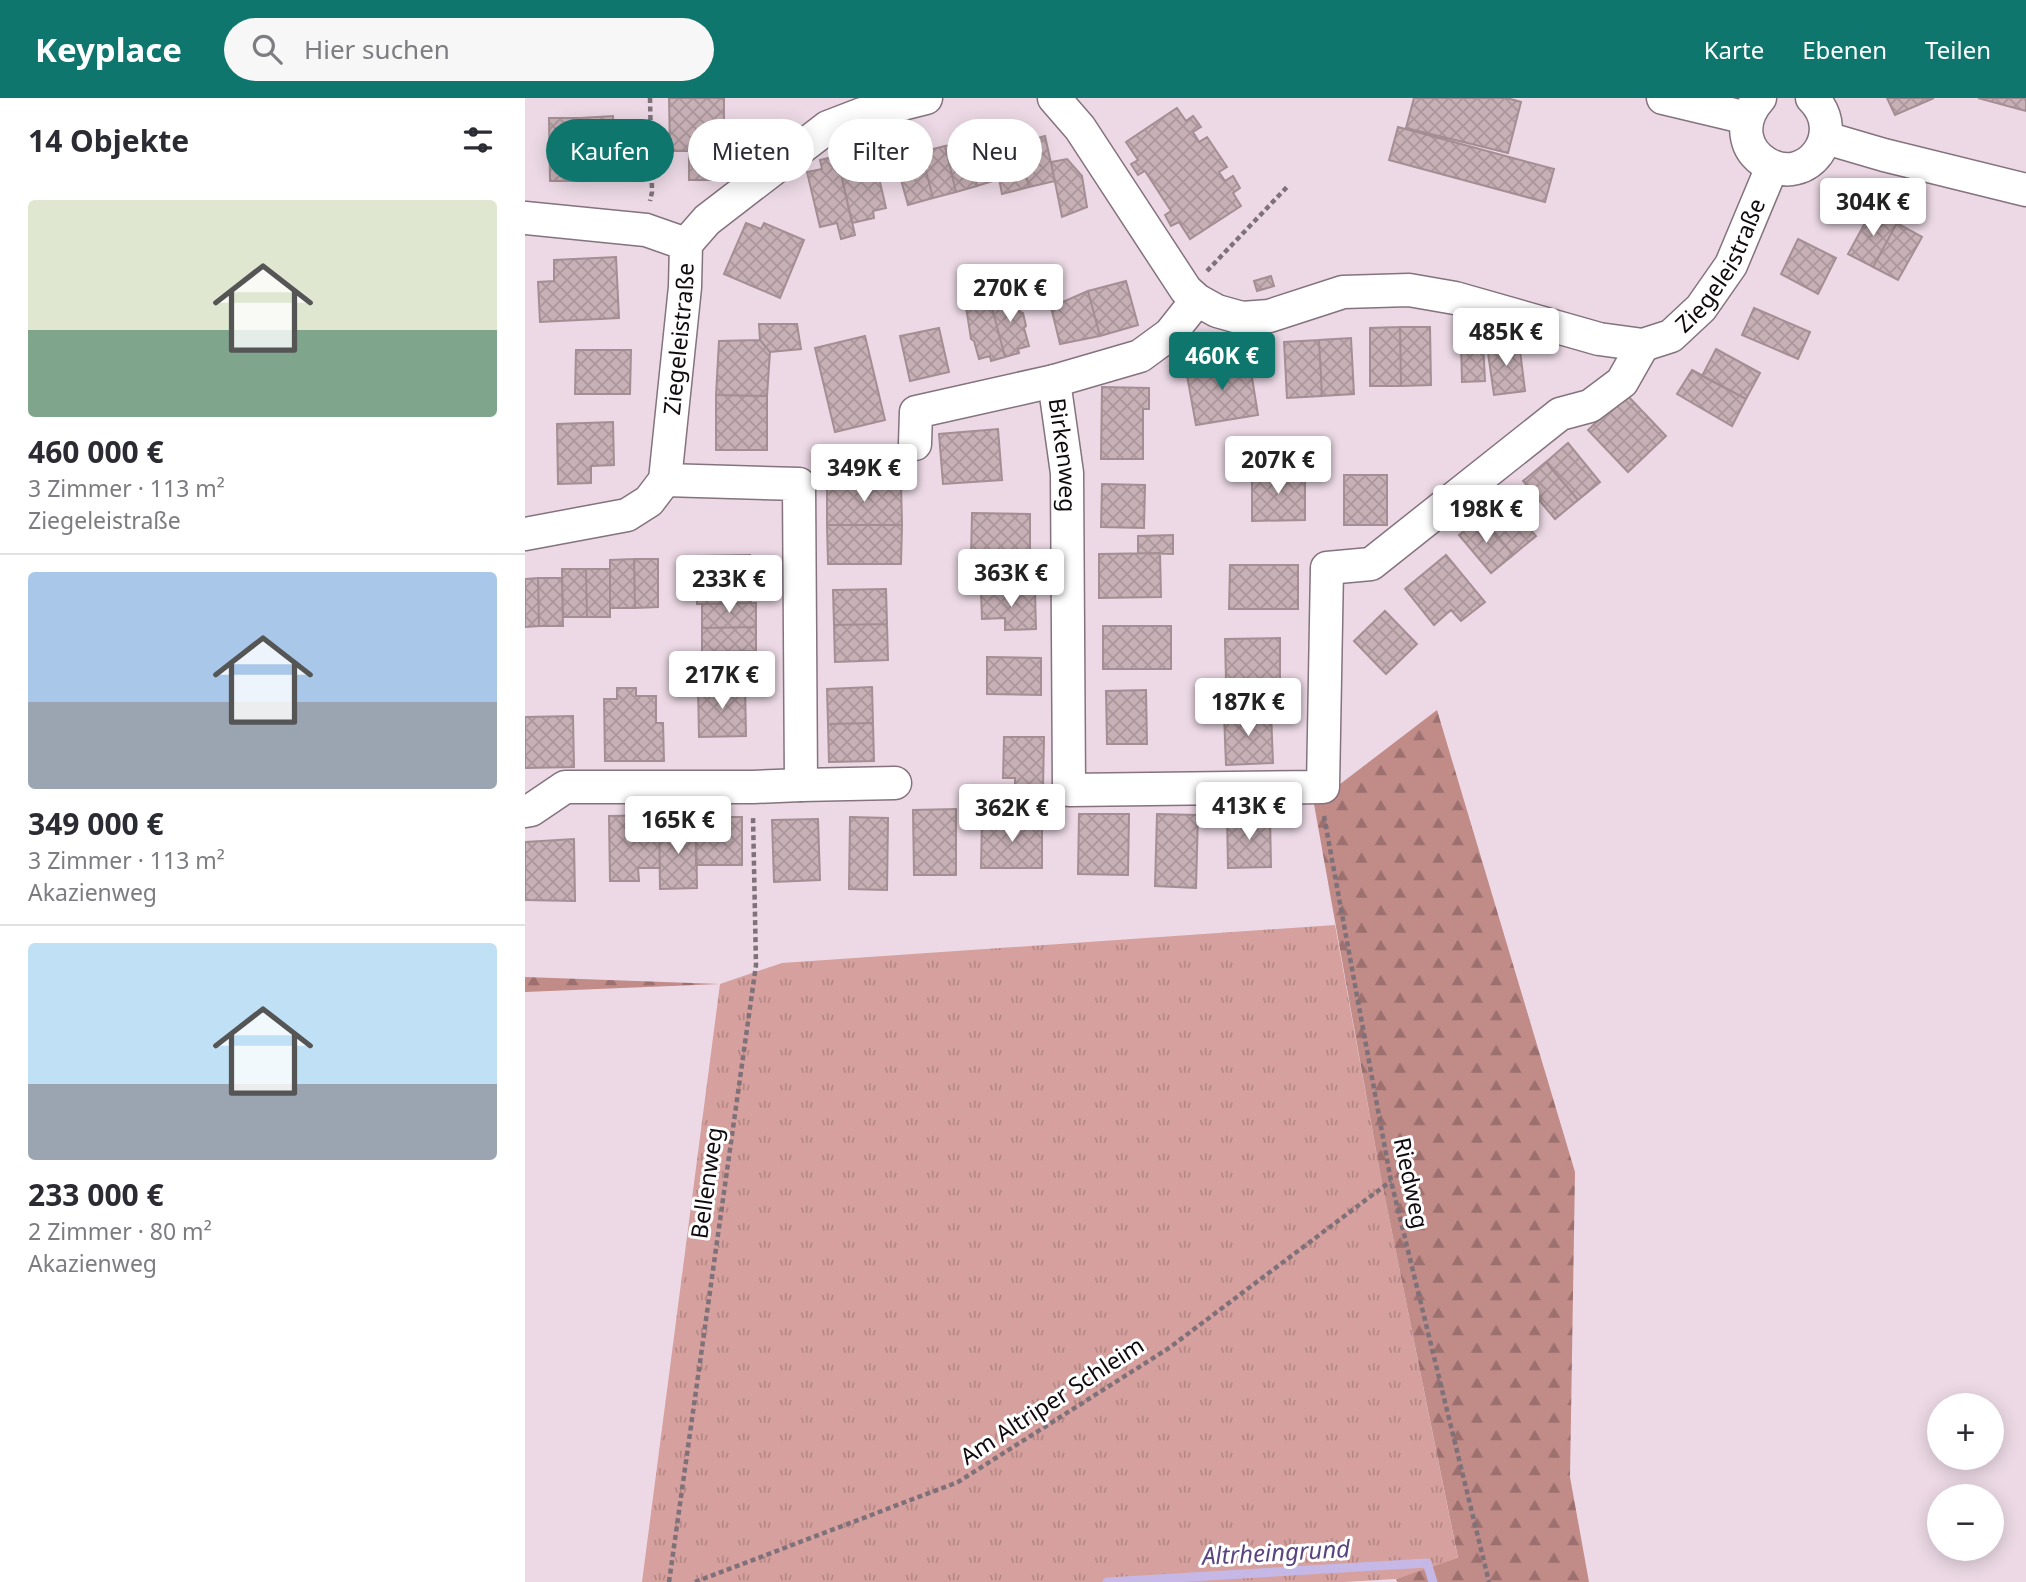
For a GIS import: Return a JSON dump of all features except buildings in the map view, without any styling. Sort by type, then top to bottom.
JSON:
[{"type":"street","name":"Ziegeleistraße","points":[[665,480],[685,287],[686,244],[707,220],[828,127],[862,114],[926,98]]},
{"type":"street","points":[[1054,98],[1080,128],[1191,295]]},
{"type":"street","points":[[1663,98],[1754,108],[1746,130],[1748,142],[1762,161],[1772,167],[1786,169],[1811,161],[1826,138],[1824,114],[1812,98]]},
{"type":"street","points":[[1826,138],[2026,190]]},
{"type":"street","name":"Ziegeleistraße","points":[[1191,295],[1217,311],[1242,318],[1269,316],[1343,292],[1409,290],[1455,298],[1599,339],[1643,345],[1671,336],[1701,308],[1731,265],[1772,167]]},
{"type":"street","points":[[525,218],[646,230],[686,244]]},
{"type":"street","name":"Birkenweg","points":[[915,444],[916,412],[1054,381],[1140,356],[1170,334],[1191,295]]},
{"type":"street","points":[[1323,787],[1327,568],[1371,564],[1560,414],[1590,406],[1622,382],[1643,345]]},
{"type":"street","name":"Birkenweg","points":[[1054,381],[1067,473],[1069,790],[1323,787]]},
{"type":"street","points":[[525,534],[627,514],[649,500],[665,480],[799,484],[801,785]]},
{"type":"street","points":[[525,811],[531,810],[565,787],[753,787],[895,783]]},
{"type":"path","points":[[646,230],[652,192],[650,98]]},
{"type":"path","points":[[1191,295],[1215,264],[1287,187]]},
{"type":"path","points":[[799,484],[807,473],[915,444]]},
{"type":"path","name":"Bellenweg","points":[[669,1582],[755,965],[753,787]]},
{"type":"path","name":"Riedweg","points":[[1323,787],[1324,816],[1391,1181],[1489,1582]]},
{"type":"path","name":"Am Altriper Schleim","points":[[695,1582],[958,1482],[1169,1348],[1391,1181]]},
{"type":"green space","points":[[1437,710],[1575,1172],[1570,1477],[1589,1582],[1397,1582],[1396,1579],[1458,1558],[1381,1178],[1314,804]]},
{"type":"green space","points":[[1335,925],[1381,1178],[1458,1559],[1396,1579],[1343,1582],[642,1582],[720,984],[782,963]]},
{"type":"green space","points":[[525,977],[720,984],[525,992]]},
{"type":"waterway","name":"Altrheingrund","points":[[1107,1582],[1427,1563],[1433,1582]]}]
